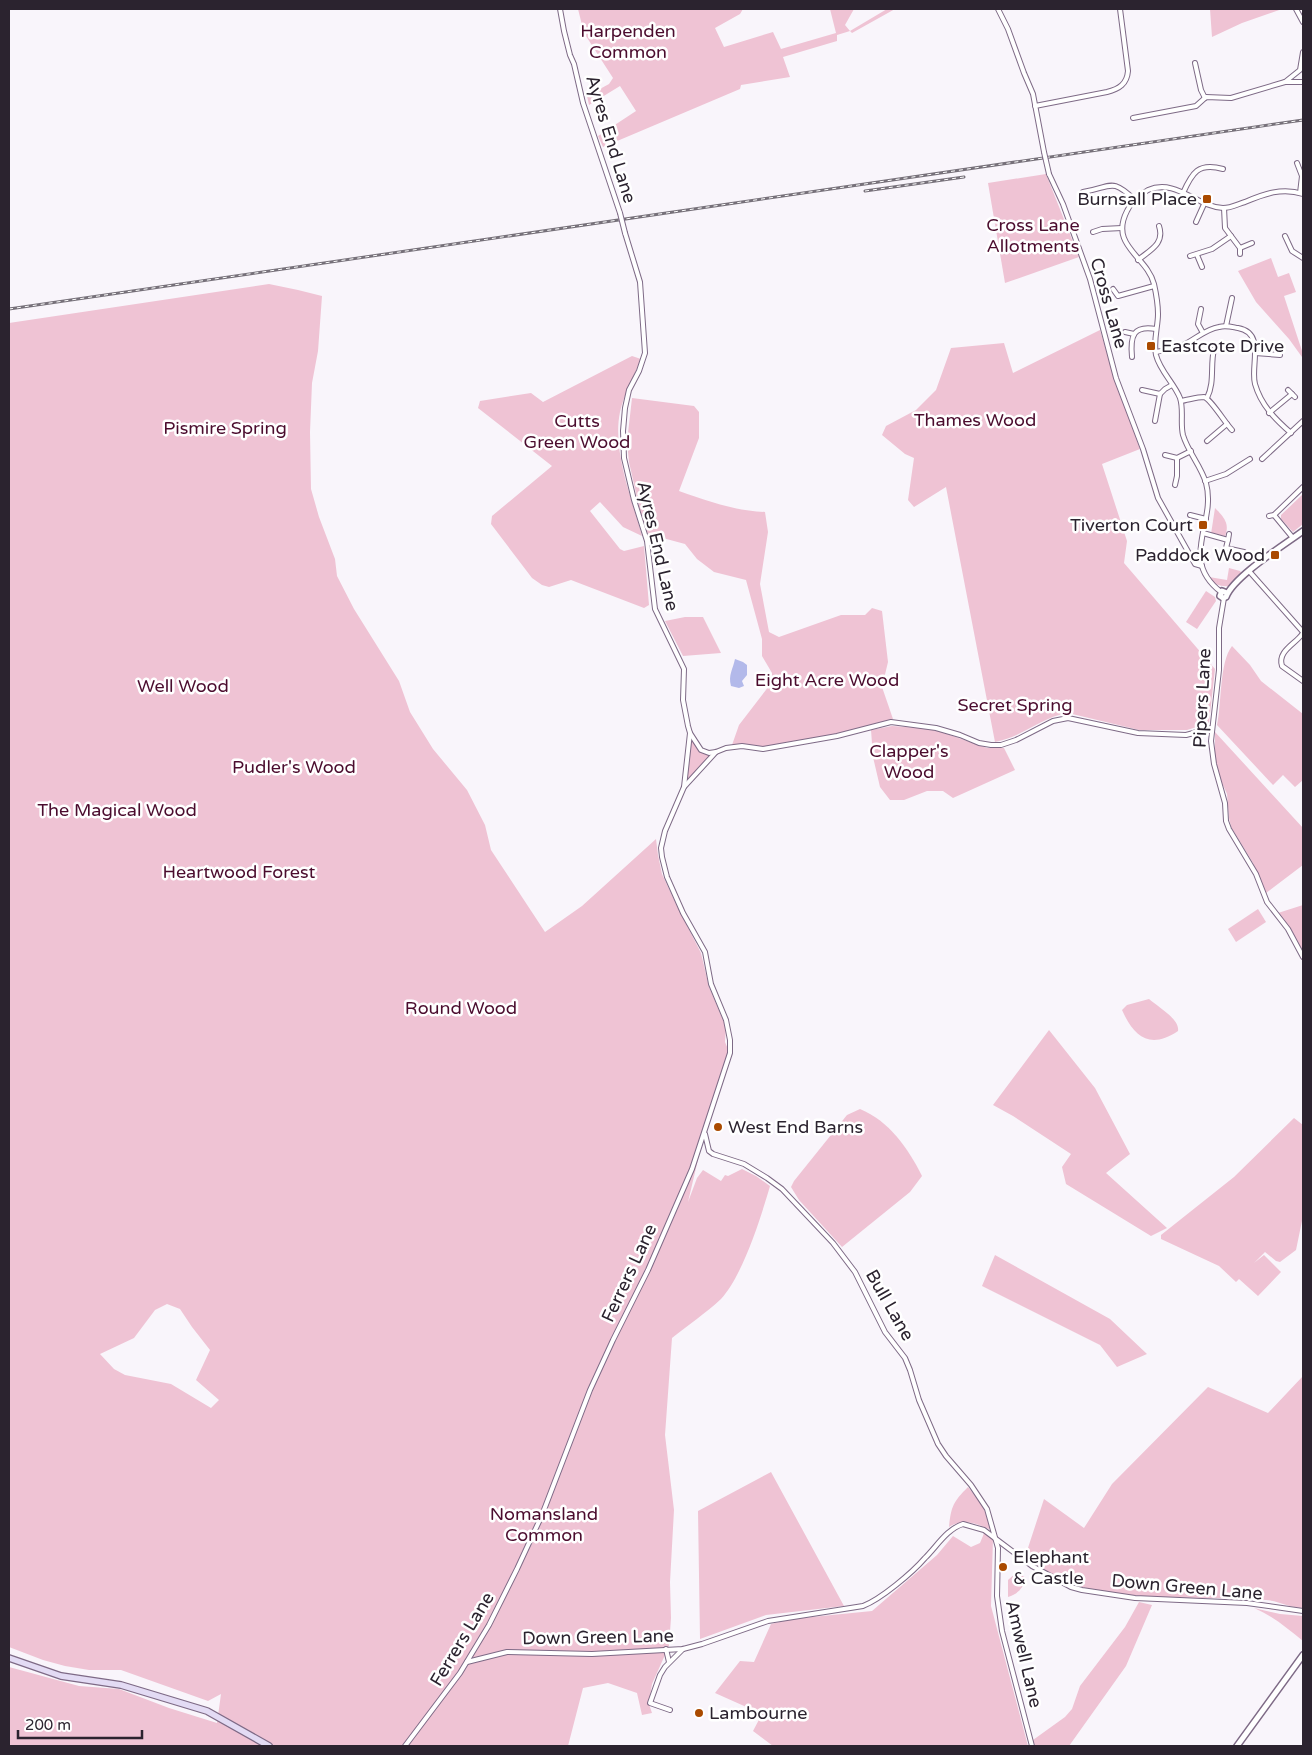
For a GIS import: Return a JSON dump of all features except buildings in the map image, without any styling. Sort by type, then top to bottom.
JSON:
[{"type":"main road","points":[[9,1658],[61,1676],[121,1685],[206,1711],[269,1746]]},
{"type":"street","name":"Ayres End Lane","points":[[560,9],[570,55],[589,123],[620,214],[640,282],[645,353],[640,371],[630,390],[626,408],[623,431],[624,458],[634,500],[647,541],[655,609],[684,669],[683,700],[690,732],[702,750],[716,752]]},
{"type":"street","name":"Cross Lane","points":[[998,9],[1008,29],[1033,94],[1049,174],[1063,204],[1090,279],[1116,378],[1143,448],[1158,498],[1195,564],[1202,566],[1211,583],[1224,592]]},
{"type":"street","points":[[1035,106],[1107,92],[1115,90],[1123,84],[1127,78],[1128,71],[1120,9]]},
{"type":"street","points":[[1296,9],[1303,22]]},
{"type":"street","points":[[1285,82],[1300,70],[1303,52]]},
{"type":"street","points":[[1195,63],[1201,90],[1205,98]]},
{"type":"street","points":[[1134,118],[1196,106],[1205,98],[1231,98],[1285,82],[1303,82]]},
{"type":"street","points":[[1202,566],[1199,548],[1206,519],[1208,495],[1206,480],[1183,433],[1181,401],[1159,362],[1156,352],[1158,312],[1151,274],[1127,246],[1122,228],[1129,207],[1144,192],[1156,188],[1167,188],[1184,193],[1224,208],[1232,207],[1271,192],[1283,191],[1302,194],[1302,176],[1297,163]]},
{"type":"street","points":[[1184,193],[1190,175],[1195,171],[1212,167],[1223,169]]},
{"type":"street","points":[[1083,192],[1116,185],[1135,200]]},
{"type":"street","points":[[1196,222],[1204,202]]},
{"type":"street","points":[[1224,208],[1224,224],[1240,248],[1240,254]]},
{"type":"street","points":[[1138,260],[1158,242],[1162,234],[1160,226]]},
{"type":"street","points":[[1093,232],[1102,229],[1122,228]]},
{"type":"street","points":[[1190,256],[1197,255],[1218,245],[1231,236]]},
{"type":"street","points":[[1285,236],[1292,251],[1303,258]]},
{"type":"street","points":[[1240,248],[1252,243]]},
{"type":"street","points":[[1197,255],[1202,267]]},
{"type":"street","points":[[1112,289],[1118,296],[1154,286]]},
{"type":"street","points":[[1226,326],[1232,298]]},
{"type":"street","points":[[1201,309],[1198,324],[1203,333]]},
{"type":"street","points":[[1156,352],[1179,347],[1203,333],[1219,327],[1226,326],[1249,332],[1253,338],[1255,353],[1254,382],[1269,413],[1291,433]]},
{"type":"street","points":[[1132,357],[1131,342],[1134,334],[1143,328],[1156,329]]},
{"type":"street","points":[[1125,332],[1134,334]]},
{"type":"street","points":[[1207,398],[1212,384],[1214,350]]},
{"type":"street","points":[[1255,353],[1280,355]]},
{"type":"street","points":[[1154,422],[1160,394],[1172,385]]},
{"type":"street","points":[[1142,390],[1160,394]]},
{"type":"street","points":[[1269,413],[1292,394]]},
{"type":"street","points":[[1181,401],[1210,399],[1232,430]]},
{"type":"street","points":[[1262,459],[1303,421]]},
{"type":"street","points":[[1208,441],[1227,424]]},
{"type":"street","points":[[1165,455],[1177,458],[1191,451]]},
{"type":"street","points":[[1175,486],[1177,458]]},
{"type":"street","points":[[1206,480],[1226,474],[1250,459]]},
{"type":"street","points":[[1293,538],[1272,515],[1303,487]]},
{"type":"street","points":[[1190,516],[1206,519]]},
{"type":"street","points":[[1224,598],[1227,596],[1224,592],[1303,530]]},
{"type":"street","points":[[1203,533],[1228,540]]},
{"type":"street","points":[[1229,534],[1226,548],[1244,552]]},
{"type":"street","points":[[1249,571],[1303,633],[1282,654],[1280,659],[1282,666],[1303,681]]},
{"type":"street","name":"Pipers Lane","points":[[1224,598],[1219,628],[1219,670],[1211,741],[1226,822],[1256,874],[1267,902],[1288,929],[1303,957]]},
{"type":"street","points":[[716,752],[726,748],[742,746],[763,749],[837,736],[891,722],[936,728],[979,743],[991,745],[1001,745],[1016,740],[1053,721],[1068,718],[1138,733],[1186,735],[1212,728]]},
{"type":"street","name":"Ferrers Lane","points":[[405,1746],[450,1688],[489,1625],[542,1515],[590,1390],[648,1270],[692,1169],[730,1053],[730,1040],[722,1007],[711,984],[705,952],[683,913],[667,877],[662,857],[661,848],[665,831],[684,787],[690,732]]},
{"type":"street","name":"Ferrers Lane","points":[[684,787],[716,752]]},
{"type":"street","name":"Bull Lane","points":[[705,1134],[709,1151],[713,1154],[744,1164],[782,1189],[833,1244],[855,1272],[885,1332],[905,1358],[919,1400],[938,1444],[971,1485],[987,1509],[996,1538]]},
{"type":"street","name":"Down Green Lane","points":[[467,1662],[507,1652],[592,1654],[683,1649],[768,1621],[850,1609],[871,1603],[923,1560],[953,1529],[963,1524],[984,1530],[1032,1566],[1071,1587],[1090,1592],[1136,1598],[1248,1603],[1303,1612]]},
{"type":"street","name":"Amwell Lane","points":[[996,1538],[998,1548],[997,1596],[1002,1631],[1032,1746]]},
{"type":"street","points":[[666,1649],[669,1662]]},
{"type":"street","points":[[670,1710],[650,1703],[660,1675],[669,1662],[683,1649]]},
{"type":"street","points":[[1237,1746],[1303,1655]]},
{"type":"green space","name":"Harpenden Common","points":[[578,9],[743,9],[740,14],[715,28],[724,47],[773,32],[781,49],[836,33],[830,9],[854,9],[845,25],[850,31],[837,35],[837,41],[783,57],[790,77],[741,85],[740,89],[603,147],[598,136],[636,111],[620,86],[589,105],[587,96],[609,84],[613,78],[584,33]]},
{"type":"green space","points":[[887,9],[895,9],[852,33],[850,31]]},
{"type":"green space","points":[[1210,9],[1282,9],[1242,23],[1212,37]]},
{"type":"green space","name":"Cross Lane Allotments","points":[[1046,174],[1079,257],[1005,283],[988,183]]},
{"type":"green space","points":[[1271,258],[1278,277],[1289,273],[1296,292],[1284,296],[1303,354],[1302,357],[1289,339],[1256,302],[1238,271]]},
{"type":"green space","points":[[269,284],[322,296],[318,351],[312,383],[310,432],[311,489],[319,517],[335,559],[337,576],[354,609],[399,681],[410,712],[433,749],[467,790],[485,825],[491,850],[545,932],[582,906],[656,839],[662,874],[701,953],[709,987],[726,1027],[725,1042],[730,1054],[708,1117],[688,1202],[697,1178],[703,1170],[721,1181],[725,1175],[728,1176],[742,1169],[770,1186],[744,1261],[729,1289],[721,1299],[672,1338],[665,1435],[674,1510],[670,1582],[671,1618],[669,1646],[652,1684],[649,1704],[652,1713],[642,1715],[637,1693],[608,1683],[583,1688],[568,1746],[9,1746],[9,1667],[79,1686],[119,1689],[169,1708],[217,1723],[221,1694],[208,1701],[121,1670],[89,1670],[65,1666],[9,1647],[9,323]],"holes":[[[167,1304],[180,1309],[210,1350],[196,1380],[219,1400],[211,1408],[171,1384],[125,1375],[114,1369],[100,1354],[134,1338],[155,1310]]]},
{"type":"green space","points":[[1100,330],[1140,449],[1102,464],[1127,541],[1124,563],[1215,669],[1209,723],[1187,730],[1139,730],[1068,713],[1058,715],[1014,736],[995,742],[946,487],[914,507],[908,500],[914,458],[905,454],[882,435],[886,426],[916,410],[936,390],[951,348],[1004,343],[1013,373]]},
{"type":"green space","name":"Cutts Green Wood","points":[[632,356],[641,359],[622,405],[618,427],[624,475],[642,536],[623,527],[600,502],[590,511],[620,549],[624,551],[644,546],[649,605],[644,608],[571,580],[549,587],[542,585],[532,578],[491,524],[492,516],[552,466],[478,408],[480,401],[531,393],[543,402]]},
{"type":"green space","name":"Eight Acre Wood","points":[[632,398],[694,406],[699,412],[699,438],[679,491],[732,508],[765,512],[768,532],[760,584],[769,632],[779,637],[841,615],[865,615],[872,608],[882,611],[888,662],[882,687],[893,719],[861,730],[778,745],[760,747],[732,745],[739,725],[769,686],[772,673],[762,656],[762,639],[746,580],[714,572],[697,559],[685,544],[648,534],[640,511],[629,462],[627,442]]},
{"type":"green space","points":[[1303,494],[1303,524],[1293,532],[1281,519],[1281,515]]},
{"type":"green space","points":[[1215,508],[1225,521],[1227,528],[1225,536],[1211,534]]},
{"type":"green space","points":[[1229,568],[1240,571],[1242,574],[1230,586],[1218,585],[1209,577],[1227,580]]},
{"type":"green space","points":[[1206,591],[1215,597],[1216,601],[1197,629],[1186,622]]},
{"type":"green space","points":[[685,617],[703,617],[721,653],[683,656],[665,621]]},
{"type":"green space","points":[[1232,646],[1250,665],[1261,681],[1303,714],[1303,780],[1295,787],[1283,775],[1273,785],[1217,725],[1225,662]]},
{"type":"green space","name":"Clapper's Wood","points":[[892,726],[933,729],[987,748],[1004,748],[1015,770],[953,798],[943,791],[927,791],[904,800],[890,800],[880,787],[873,757],[871,730]]},
{"type":"green space","points":[[1215,732],[1303,828],[1303,865],[1266,893],[1253,863],[1231,827],[1227,794],[1215,764]]},
{"type":"green space","points":[[691,739],[711,756],[686,782]]},
{"type":"green space","points":[[1303,905],[1303,952],[1291,929],[1278,913]]},
{"type":"green space","points":[[1258,909],[1266,922],[1236,942],[1228,929]]},
{"type":"green space","points":[[1149,999],[1176,1022],[1178,1031],[1159,1040],[1144,1038],[1138,1034],[1122,1010],[1127,1005]]},
{"type":"green space","points":[[1049,1030],[1095,1088],[1130,1154],[1106,1173],[1167,1228],[1151,1236],[1066,1184],[1062,1167],[1071,1154],[993,1105]]},
{"type":"green space","points":[[860,1109],[880,1121],[897,1136],[922,1176],[910,1192],[842,1247],[799,1200],[791,1187],[847,1115]]},
{"type":"green space","points":[[1294,1118],[1303,1125],[1303,1216],[1296,1250],[1280,1262],[1265,1252],[1254,1263],[1264,1255],[1281,1272],[1258,1296],[1239,1279],[1236,1282],[1219,1266],[1161,1239],[1161,1235],[1234,1177]]},
{"type":"green space","points":[[995,1255],[1110,1319],[1147,1354],[1117,1367],[1100,1345],[982,1286]]},
{"type":"green space","points":[[1303,1376],[1303,1608],[1266,1600],[1139,1596],[1106,1592],[1075,1585],[1047,1574],[1025,1557],[1044,1499],[1084,1528],[1112,1484],[1208,1387],[1268,1413]]},
{"type":"green space","points":[[771,1472],[844,1606],[766,1615],[700,1639],[698,1511]]},
{"type":"green space","points":[[968,1487],[983,1506],[991,1530],[980,1525],[964,1522],[949,1527],[954,1505]]},
{"type":"green space","points":[[985,1531],[993,1538],[991,1606],[1028,1746],[773,1746],[753,1731],[762,1714],[715,1693],[740,1661],[754,1662],[771,1624],[792,1619],[872,1611],[937,1555],[953,1536],[971,1547],[980,1543]]},
{"type":"green space","points":[[1017,1572],[1026,1578],[1025,1582],[1022,1588],[1008,1597],[1008,1580]]},
{"type":"green space","points":[[1139,1602],[1152,1605],[1126,1666],[1069,1746],[1035,1746],[1033,1740],[1065,1717],[1072,1709],[1080,1686],[1125,1627]]},
{"type":"green space","points":[[1254,1608],[1280,1614],[1303,1616],[1303,1641],[1274,1619]]},
{"type":"water","points":[[735,659],[747,665],[747,675],[742,681],[744,686],[739,688],[731,686],[730,682]]},
{"type":"railway","points":[[9,309],[1303,120]]},
{"type":"railway","points":[[865,191],[964,177]]},
{"type":"place","name":"Burnsall Place","points":[[1207,199]]},
{"type":"place","name":"Eastcote Drive","points":[[1151,346]]},
{"type":"place","name":"Tiverton Court","points":[[1203,525]]},
{"type":"place","name":"Paddock Wood","points":[[1275,555]]},
{"type":"place","name":"West End Barns","points":[[718,1127]]},
{"type":"place","name":"Elephant & Castle","points":[[1003,1567]]},
{"type":"place","name":"Lambourne","points":[[699,1713]]},
{"type":"park label","name":"Thames Wood","points":[[975,420]]},
{"type":"park label","name":"Pismire Spring","points":[[225,428]]},
{"type":"park label","name":"Well Wood","points":[[183,686]]},
{"type":"park label","name":"Secret Spring","points":[[1015,705]]},
{"type":"park label","name":"Pudler's Wood","points":[[294,767]]},
{"type":"park label","name":"The Magical Wood","points":[[117,810]]},
{"type":"park label","name":"Heartwood Forest","points":[[239,872]]},
{"type":"park label","name":"Round Wood","points":[[461,1008]]},
{"type":"park label","name":"Nomansland Common","points":[[544,1524]]}]
